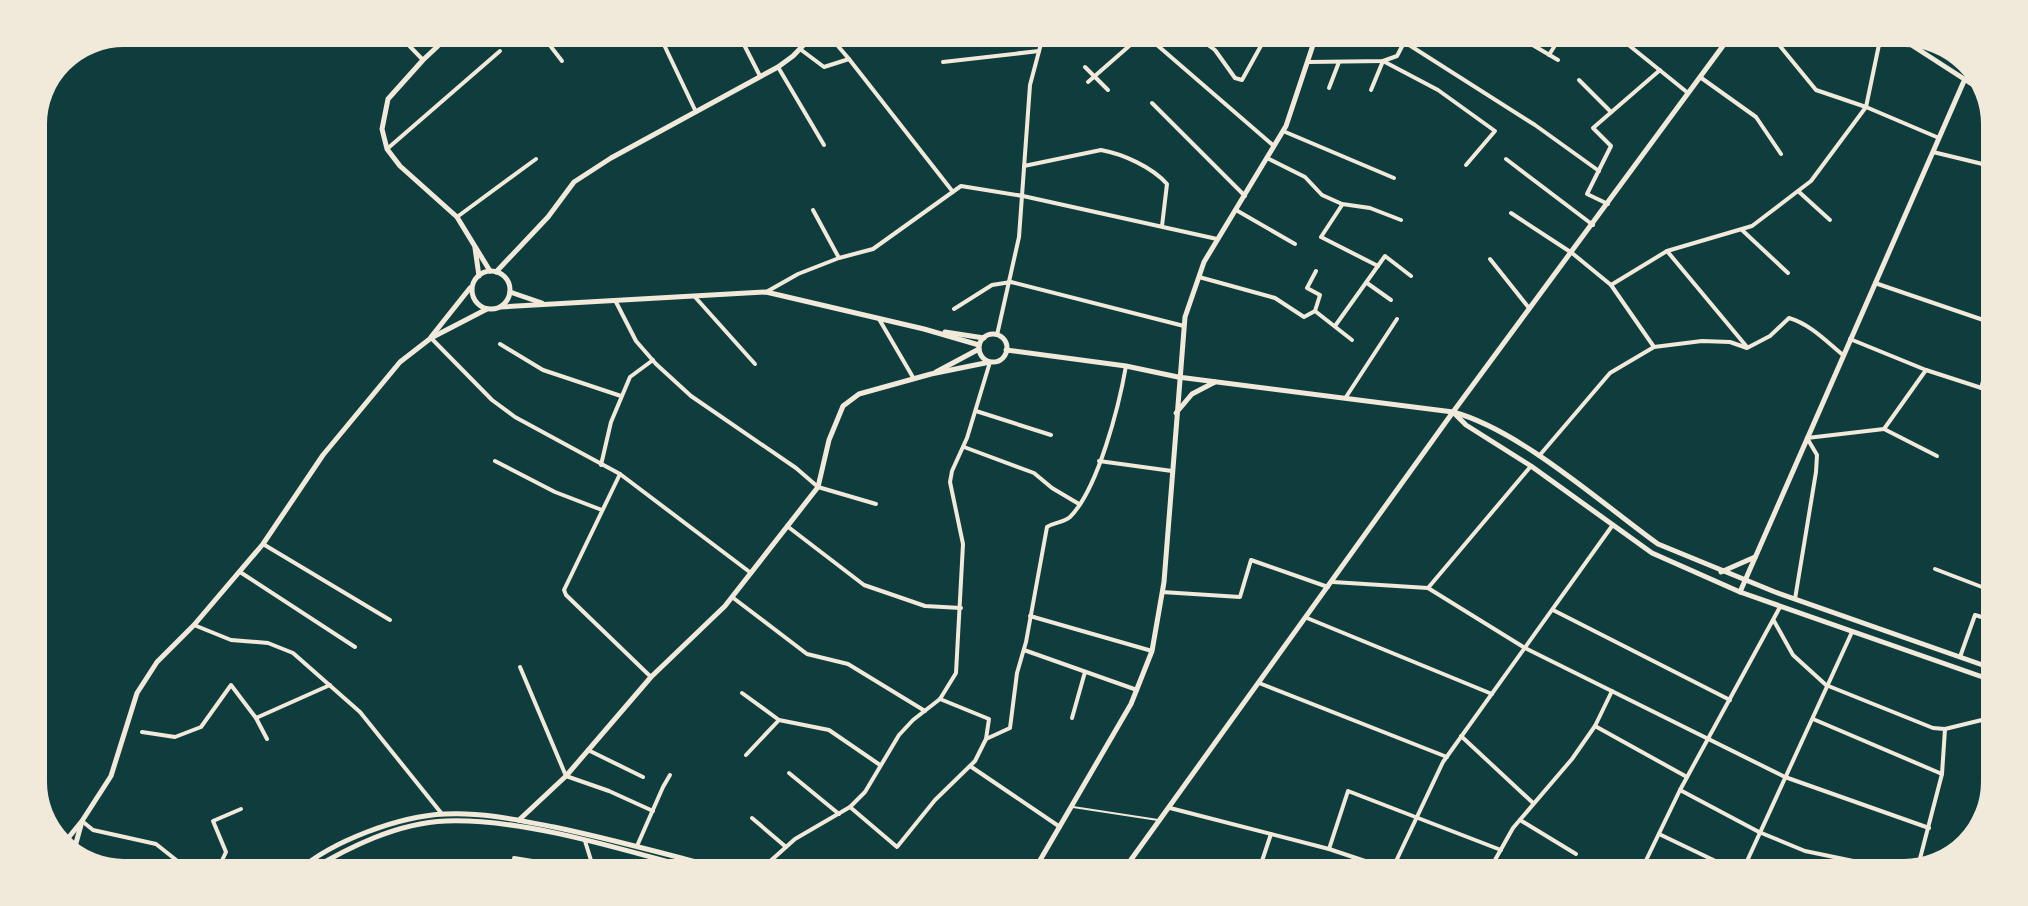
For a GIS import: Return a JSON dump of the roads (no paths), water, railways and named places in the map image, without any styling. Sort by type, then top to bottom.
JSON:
[{"type":"street","points":[[406,42],[423,60]]},
{"type":"street","points":[[442,42],[388,99],[382,129],[387,149],[400,166],[457,217],[493,272],[506,279],[510,292],[500,307]]},
{"type":"street","points":[[547,42],[562,61]]},
{"type":"street","points":[[663,42],[696,112]]},
{"type":"street","points":[[743,42],[760,76]]},
{"type":"street","points":[[431,338],[479,276],[493,272],[548,217],[574,182],[611,158],[778,67],[807,42]]},
{"type":"street","points":[[835,42],[953,192]]},
{"type":"street","points":[[997,335],[1011,282],[1023,196],[1030,85],[1041,42]]},
{"type":"street","points":[[1088,82],[1133,42]]},
{"type":"street","points":[[1153,42],[1274,146]]},
{"type":"street","points":[[1204,42],[1215,50],[1235,78],[1242,80],[1263,42]]},
{"type":"street","points":[[1038,864],[1131,704],[1152,651],[1162,592],[1184,326],[1204,262],[1283,131],[1315,42]]},
{"type":"street","points":[[1527,42],[1558,60]]},
{"type":"street","points":[[1549,55],[1557,42]]},
{"type":"street","points":[[1625,42],[1689,94]]},
{"type":"street","points":[[1128,864],[1453,412],[1726,42]]},
{"type":"street","points":[[1777,42],[1816,90],[1939,138]]},
{"type":"street","points":[[1611,285],[1667,251],[1752,226],[1811,181],[1866,107],[1880,42]]},
{"type":"street","points":[[1907,42],[1978,89]]},
{"type":"street","points":[[1309,62],[1383,61],[1397,56],[1406,43],[1535,125],[1599,171]]},
{"type":"street","points":[[800,49],[824,67],[849,59]]},
{"type":"street","points":[[387,149],[500,51]]},
{"type":"street","points":[[943,62],[1039,51]]},
{"type":"street","points":[[1371,90],[1383,61]]},
{"type":"street","points":[[1383,61],[1438,90],[1495,131],[1466,165]]},
{"type":"street","points":[[1329,88],[1339,62]]},
{"type":"street","points":[[778,67],[824,145]]},
{"type":"street","points":[[1085,67],[1108,90]]},
{"type":"street","points":[[1608,204],[1587,194],[1611,146],[1593,128],[1660,70]]},
{"type":"street","points":[[1700,77],[1756,117],[1781,154]]},
{"type":"street","points":[[1579,80],[1611,112]]},
{"type":"street","points":[[1740,592],[1964,81]]},
{"type":"street","points":[[1152,103],[1245,196]]},
{"type":"street","points":[[1283,131],[1394,178]]},
{"type":"street","points":[[1024,166],[1101,150],[1114,152],[1161,177],[1167,184],[1162,227]]},
{"type":"street","points":[[1933,152],[1986,165]]},
{"type":"street","points":[[1267,158],[1305,177],[1322,195],[1342,204],[1370,208],[1401,220]]},
{"type":"street","points":[[457,217],[536,159]]},
{"type":"street","points":[[1506,159],[1593,225]]},
{"type":"street","points":[[766,292],[798,274],[873,249],[961,186],[1023,196],[1218,239]]},
{"type":"street","points":[[1798,191],[1830,220]]},
{"type":"street","points":[[1342,204],[1321,237],[1378,266]]},
{"type":"street","points":[[813,210],[839,258]]},
{"type":"street","points":[[1236,210],[1295,244]]},
{"type":"street","points":[[1511,213],[1572,253],[1611,285],[1654,347]]},
{"type":"street","points":[[1742,230],[1788,273]]},
{"type":"street","points":[[475,243],[479,276]]},
{"type":"street","points":[[1667,251],[1747,348]]},
{"type":"street","points":[[1335,326],[1385,256],[1411,276]]},
{"type":"street","points":[[1490,259],[1531,310]]},
{"type":"street","points":[[1199,277],[1275,298],[1304,317],[1315,311],[1320,295],[1307,288],[1316,271]]},
{"type":"street","points":[[954,309],[992,285],[1011,282],[1184,326]]},
{"type":"street","points":[[1366,282],[1391,300]]},
{"type":"street","points":[[1875,283],[1986,324]]},
{"type":"street","points":[[472,286],[473,298],[487,309]]},
{"type":"street","points":[[510,292],[547,305]]},
{"type":"street","points":[[66,840],[111,776],[137,693],[157,662],[194,625],[263,544],[323,455],[400,362],[431,338],[487,309],[500,307],[766,292],[924,329],[979,347]]},
{"type":"street","points":[[695,297],[755,364]]},
{"type":"street","points":[[616,302],[636,341],[691,396],[796,468],[818,487],[876,504]]},
{"type":"street","points":[[1315,311],[1352,340]]},
{"type":"street","points":[[878,318],[914,379]]},
{"type":"street","points":[[1539,456],[1610,373],[1654,347],[1702,341],[1730,342],[1747,348],[1770,336],[1789,318],[1843,355]]},
{"type":"street","points":[[1346,397],[1397,319]]},
{"type":"street","points":[[924,329],[984,338],[997,335]]},
{"type":"street","points":[[516,827],[519,820],[566,776],[651,677],[732,597],[818,487],[829,440],[843,406],[859,394],[931,374],[999,360],[1006,350],[1004,341],[997,335]]},
{"type":"street","points":[[431,338],[492,400],[515,417],[620,474],[751,573]]},
{"type":"street","points":[[931,374],[979,347],[984,338]]},
{"type":"street","points":[[1850,339],[1926,370],[1986,390]]},
{"type":"street","points":[[500,344],[543,370],[621,396]]},
{"type":"street","points":[[979,347],[983,358],[990,362]]},
{"type":"street","points":[[1006,350],[1126,366],[1178,377],[1453,412],[1475,418],[1539,456],[1658,544],[1745,581],[1986,666]]},
{"type":"street","points":[[601,465],[611,422],[630,377],[653,360]]},
{"type":"street","points":[[767,864],[786,847],[850,807],[865,792],[899,735],[940,699],[956,673],[963,544],[950,482],[990,362]]},
{"type":"street","points":[[986,739],[1010,728],[1017,673],[1047,527],[1069,518],[1079,504],[1118,413],[1126,366]]},
{"type":"street","points":[[1884,429],[1926,370]]},
{"type":"street","points":[[1981,388],[1986,370]]},
{"type":"street","points":[[1176,414],[1192,394],[1215,382]]},
{"type":"street","points":[[976,411],[1051,435]]},
{"type":"street","points":[[1453,412],[1466,425],[1531,466],[1652,553],[1740,592],[1986,678]]},
{"type":"street","points":[[1807,438],[1884,429],[1937,456]]},
{"type":"street","points":[[1795,599],[1816,472],[1817,455],[1807,438]]},
{"type":"street","points":[[963,447],[1034,473],[1079,504]]},
{"type":"street","points":[[495,461],[555,492],[602,511]]},
{"type":"street","points":[[1099,461],[1172,471]]},
{"type":"street","points":[[1428,588],[1531,466]]},
{"type":"street","points":[[620,474],[564,590],[598,628],[651,677]]},
{"type":"street","points":[[787,526],[864,585],[925,606],[961,608]]},
{"type":"street","points":[[1395,864],[1447,757],[1612,526]]},
{"type":"street","points":[[263,544],[390,620]]},
{"type":"street","points":[[1721,572],[1756,556]]},
{"type":"street","points":[[1162,592],[1240,597],[1251,560],[1331,585],[1428,588],[1525,648],[1785,777],[1929,828]]},
{"type":"street","points":[[1935,569],[1986,589]]},
{"type":"street","points":[[240,572],[355,647]]},
{"type":"street","points":[[732,597],[807,654],[848,664],[925,711]]},
{"type":"street","points":[[1644,864],[1680,790],[1780,606]]},
{"type":"street","points":[[1553,610],[1730,700]]},
{"type":"street","points":[[1960,657],[1975,615],[1986,618]]},
{"type":"street","points":[[1030,616],[1152,651]]},
{"type":"street","points":[[1307,618],[1492,694]]},
{"type":"street","points":[[1774,621],[1793,655],[1826,685],[1919,723],[1945,729],[1986,719]]},
{"type":"street","points":[[194,625],[231,640],[268,643],[293,653],[360,712],[442,814]]},
{"type":"street","points":[[1745,864],[1852,632]]},
{"type":"street","points":[[1024,650],[1137,690]]},
{"type":"street","points":[[520,667],[566,776],[653,811]]},
{"type":"street","points":[[1072,718],[1085,672]]},
{"type":"street","points":[[1259,683],[1447,757]]},
{"type":"street","points":[[142,732],[175,737],[201,727],[231,685],[256,718],[267,739]]},
{"type":"street","points":[[256,718],[330,685]]},
{"type":"street","points":[[1492,864],[1519,819],[1572,759],[1595,726],[1612,691]]},
{"type":"street","points":[[742,693],[779,720],[829,730],[880,765]]},
{"type":"street","points":[[850,807],[897,847],[935,800],[970,766],[986,739],[989,719],[940,699]]},
{"type":"street","points":[[1813,719],[1942,774]]},
{"type":"street","points":[[746,755],[779,720]]},
{"type":"street","points":[[1595,726],[1687,777]]},
{"type":"street","points":[[1919,862],[1942,774],[1945,729]]},
{"type":"street","points":[[1461,736],[1532,802]]},
{"type":"street","points":[[588,750],[643,777]]},
{"type":"street","points":[[970,766],[1060,827]]},
{"type":"street","points":[[789,773],[839,814]]},
{"type":"street","points":[[637,846],[670,775]]},
{"type":"street","points":[[1680,790],[1759,832],[1805,851],[1868,864]]},
{"type":"street","points":[[1329,849],[1348,791],[1501,850]]},
{"type":"street","points":[[1965,836],[1984,797]]},
{"type":"street","points":[[1167,807],[1329,849],[1374,864]]},
{"type":"street","points":[[220,864],[226,852],[213,821],[241,809]]},
{"type":"street","points":[[309,864],[365,833],[442,814],[519,820],[704,864]]},
{"type":"street","points":[[752,818],[786,847]]},
{"type":"street","points":[[1519,819],[1576,854]]},
{"type":"street","points":[[74,847],[82,821]]},
{"type":"street","points":[[82,821],[93,830],[156,844],[181,864]]},
{"type":"street","points":[[322,864],[368,840],[443,821],[516,827],[675,864]]},
{"type":"street","points":[[1261,864],[1271,834]]},
{"type":"street","points":[[1659,834],[1725,864]]},
{"type":"street","points":[[585,841],[592,864]]},
{"type":"street","points":[[514,858],[548,864]]},
{"type":"lane","points":[[1072,807],[1158,820]]}]
